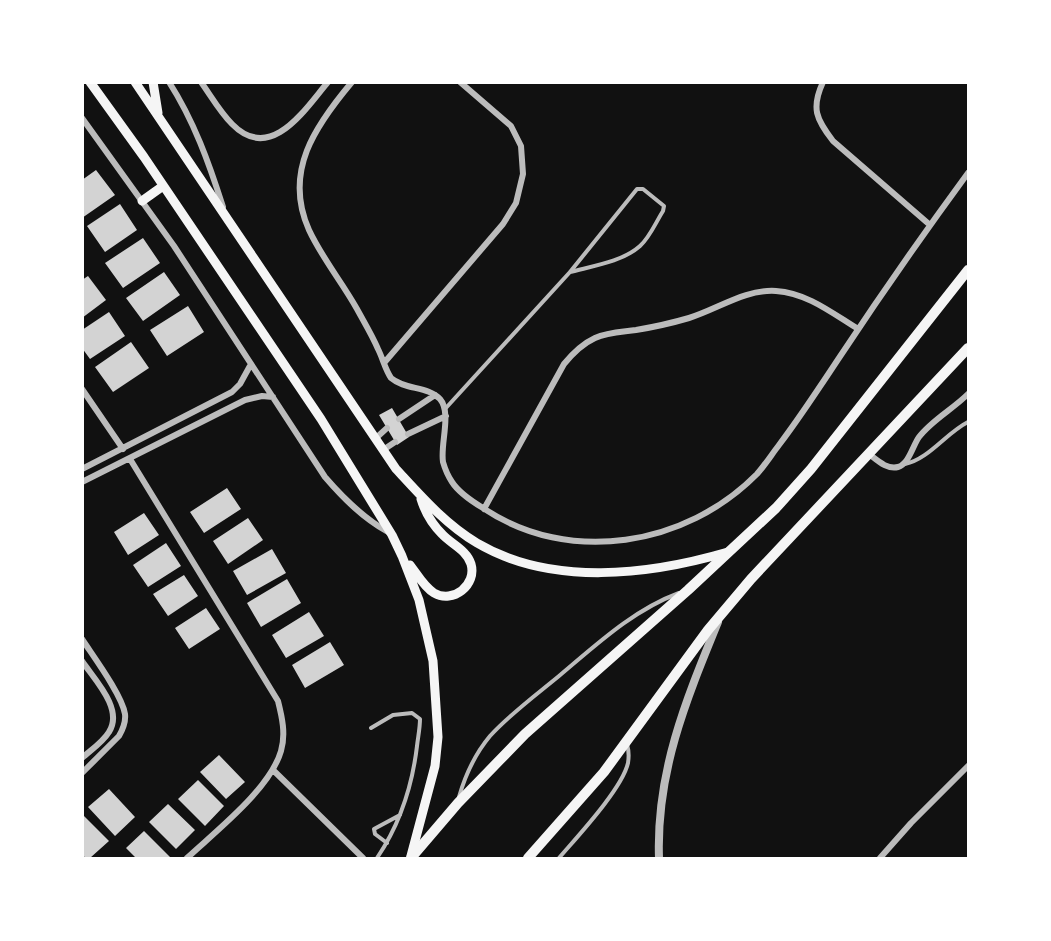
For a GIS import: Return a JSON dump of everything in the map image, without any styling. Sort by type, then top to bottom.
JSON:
[{"type":"main road","points":[[90,82],[321,419],[392,535],[402,556],[419,600],[433,661],[438,737],[435,766],[411,858]]},
{"type":"main road","points":[[135,82],[396,469],[444,519],[478,543],[519,561],[557,570],[606,572],[647,569],[688,563],[728,552]]},
{"type":"main road","points":[[153,82],[158,116]]},
{"type":"main road","points":[[142,201],[163,186]]},
{"type":"main road","points":[[411,858],[458,803],[542,719],[688,590],[776,508],[969,270]]},
{"type":"main road","points":[[528,858],[573,809],[627,742],[721,615],[751,579],[969,348]]},
{"type":"main road","points":[[402,556],[429,589],[439,595],[457,594],[469,582],[472,571],[469,559],[434,524],[419,494]]},
{"type":"street","points":[[169,82],[182,102],[207,158],[226,216]]},
{"type":"street","points":[[201,82],[232,124],[251,136],[262,138],[285,131],[328,82]]},
{"type":"street","points":[[352,82],[317,128],[304,154],[299,178],[300,204],[309,231],[357,309],[387,373],[396,383],[435,395],[442,401],[445,413],[443,460],[453,484],[484,509],[517,528],[553,539],[596,543],[659,534],[710,512],[757,474],[797,420],[930,225],[969,173]]},
{"type":"street","points":[[384,363],[503,224],[516,203],[523,174],[521,146],[511,126],[460,82]]},
{"type":"street","points":[[823,82],[815,99],[820,124],[833,141],[930,225]]},
{"type":"street","points":[[82,118],[174,246],[325,477],[346,501],[370,522],[392,535]]},
{"type":"street","points":[[484,509],[564,364],[578,349],[595,339],[612,333],[670,324],[709,311],[751,292],[762,291],[785,292],[808,299],[858,329]]},
{"type":"street","points":[[82,469],[232,392],[240,384],[251,364]]},
{"type":"street","points":[[82,389],[123,449]]},
{"type":"street","points":[[869,454],[888,466],[903,464],[921,434],[969,394]]},
{"type":"street","points":[[399,419],[435,395]]},
{"type":"street","points":[[82,482],[245,400],[262,396],[273,397]]},
{"type":"street","points":[[408,434],[445,413]]},
{"type":"street","points":[[376,438],[387,428]]},
{"type":"street","points":[[383,450],[396,442]]},
{"type":"street","points":[[130,459],[278,701],[284,725],[282,750],[273,770],[256,792],[187,858]]},
{"type":"street","points":[[659,858],[661,812],[677,726],[721,615]]},
{"type":"street","points":[[82,639],[121,701],[125,717],[119,736],[82,773]]},
{"type":"street","points":[[82,661],[110,703],[114,718],[109,732],[82,758]]},
{"type":"street","points":[[880,858],[911,823],[969,766]]},
{"type":"street","points":[[273,770],[363,858]]},
{"type":"lane","points":[[445,413],[570,272],[637,189],[643,189],[663,204],[663,211],[645,240],[629,254],[604,264],[570,272]]},
{"type":"lane","points":[[903,464],[916,460],[949,434],[969,422]]},
{"type":"lane","points":[[458,803],[467,775],[490,736],[618,627],[658,602],[688,590]]},
{"type":"lane","points":[[371,728],[398,714],[412,713],[420,719],[413,774],[401,815],[377,858]]},
{"type":"lane","points":[[559,858],[604,803],[624,773],[628,763],[627,742]]},
{"type":"lane","points":[[387,843],[375,834],[374,829],[401,815]]},
{"type":"building","points":[[96,170],[115,195],[82,218],[82,180]]},
{"type":"building","points":[[120,204],[137,230],[105,252],[87,226]]},
{"type":"building","points":[[143,238],[160,263],[123,288],[105,263]]},
{"type":"building","points":[[164,272],[180,295],[143,321],[126,298]]},
{"type":"building","points":[[88,276],[106,300],[82,318],[82,280]]},
{"type":"building","points":[[188,306],[204,332],[167,356],[150,330]]},
{"type":"building","points":[[109,312],[125,336],[90,359],[82,348],[82,330]]},
{"type":"building","points":[[131,342],[149,368],[113,392],[95,367]]},
{"type":"building","points":[[392,408],[409,437],[397,445],[379,415]]},
{"type":"building","points":[[227,488],[241,509],[204,533],[190,512]]},
{"type":"building","points":[[144,513],[159,535],[128,555],[114,532]]},
{"type":"building","points":[[248,518],[263,540],[228,564],[213,541]]},
{"type":"building","points":[[166,543],[181,566],[148,587],[133,565]]},
{"type":"building","points":[[272,549],[286,573],[247,595],[233,571]]},
{"type":"building","points":[[184,575],[198,596],[168,616],[153,594]]},
{"type":"building","points":[[287,579],[301,603],[261,627],[247,603]]},
{"type":"building","points":[[206,608],[220,629],[189,649],[175,628]]},
{"type":"building","points":[[309,612],[324,636],[286,658],[272,635]]},
{"type":"building","points":[[330,642],[344,665],[305,688],[292,665]]},
{"type":"building","points":[[219,755],[245,782],[226,799],[200,772]]},
{"type":"building","points":[[198,780],[224,806],[205,826],[178,799]]},
{"type":"building","points":[[109,789],[135,817],[115,836],[88,807]]},
{"type":"building","points":[[168,804],[195,830],[176,849],[149,822]]},
{"type":"building","points":[[82,814],[109,841],[90,858],[82,855]]},
{"type":"building","points":[[144,831],[171,858],[136,858],[126,848]]}]
